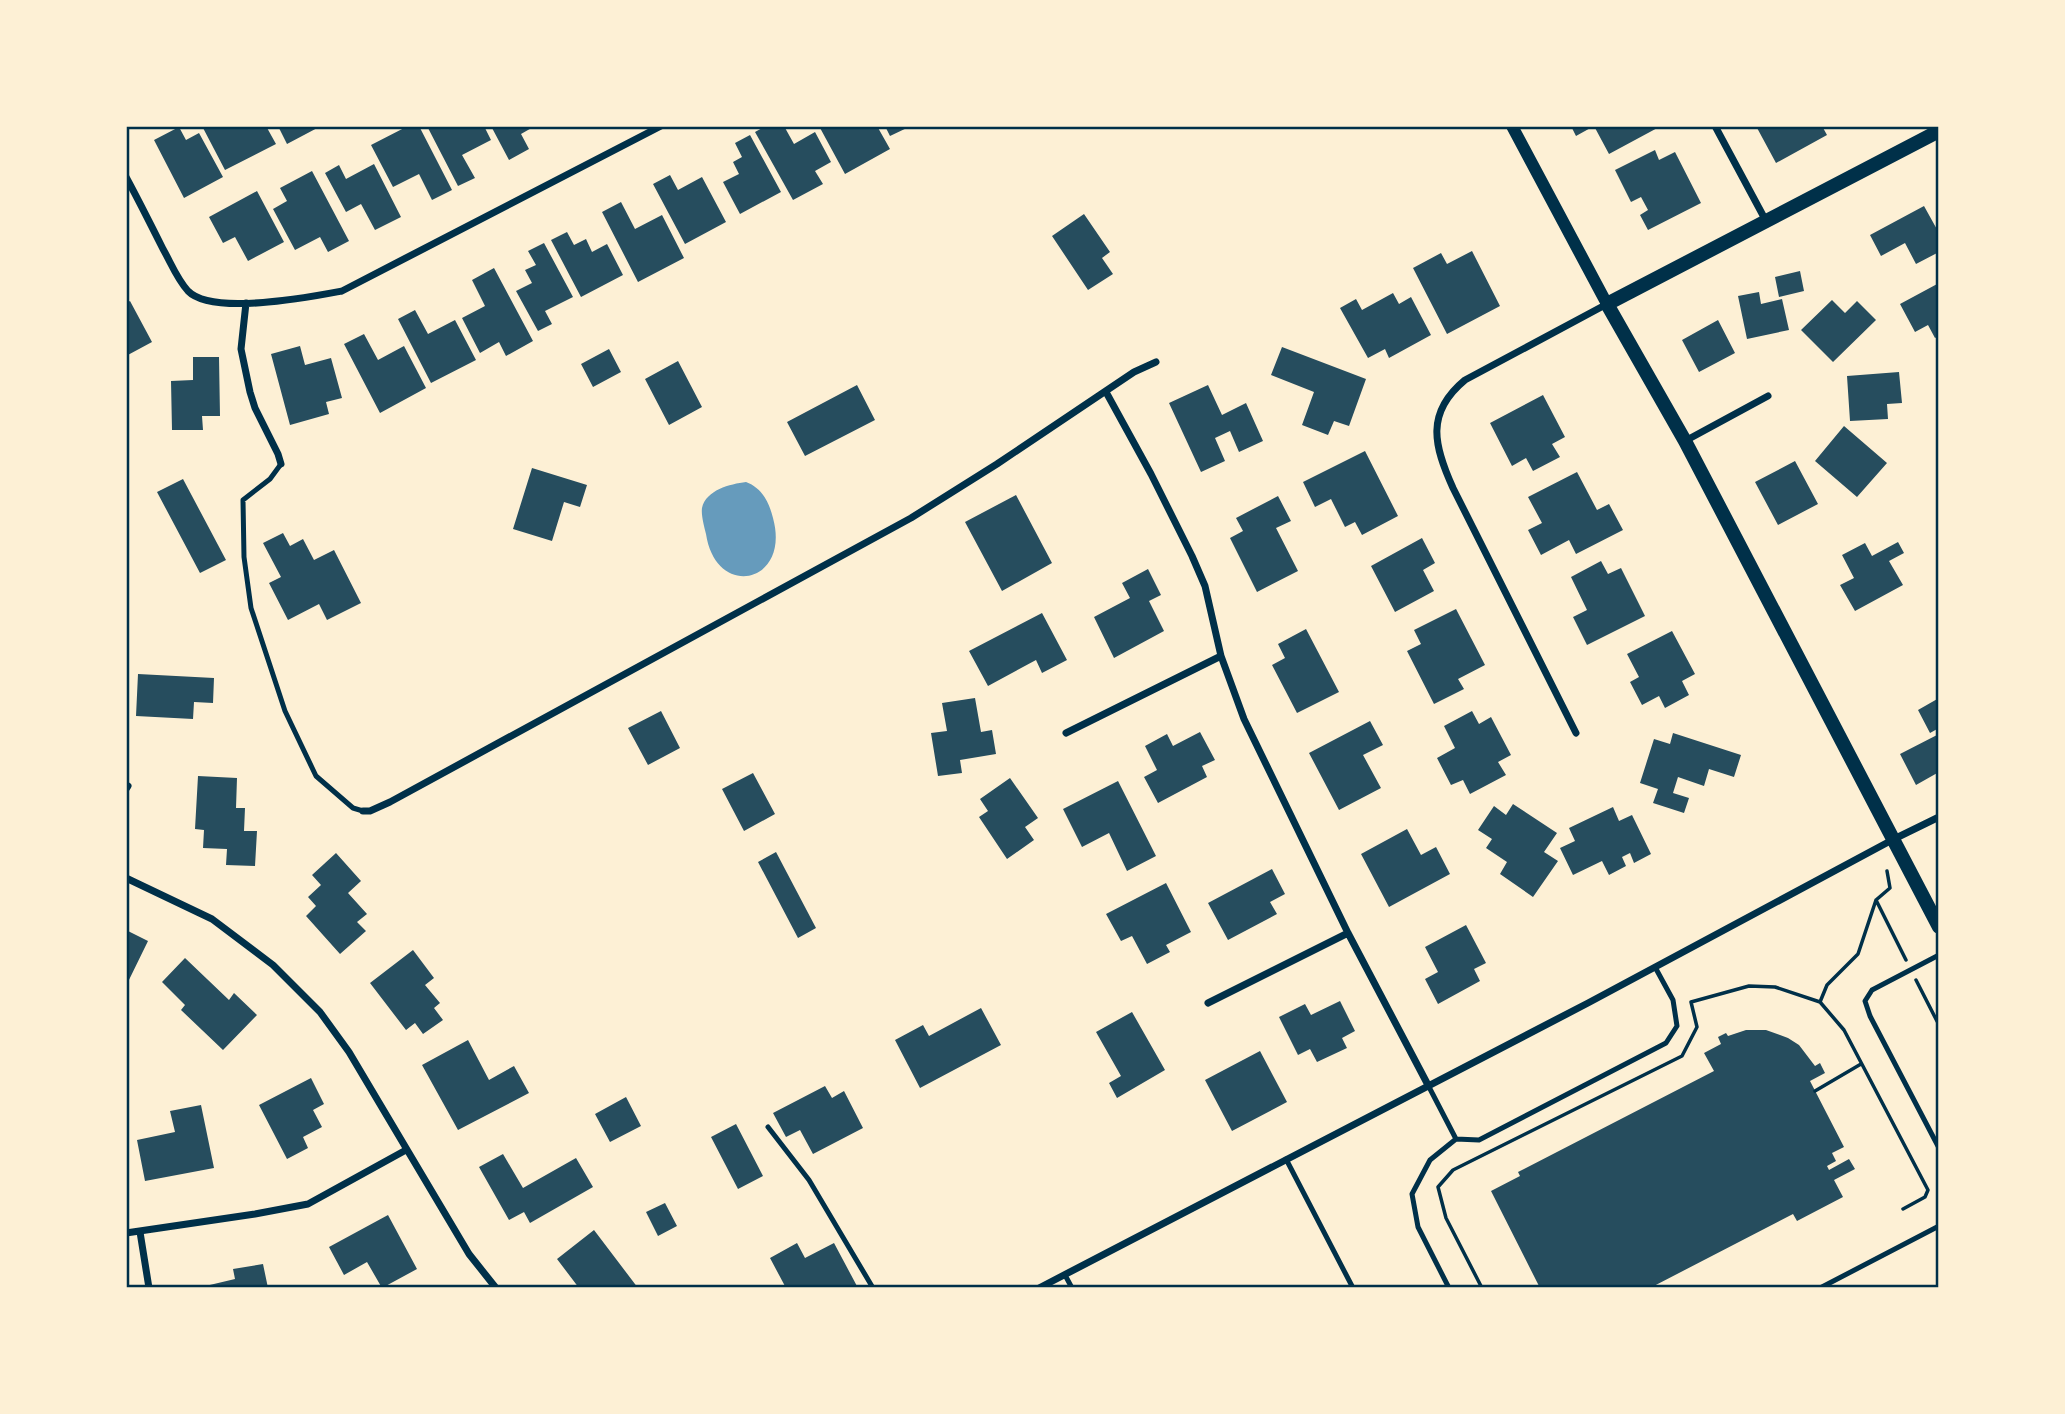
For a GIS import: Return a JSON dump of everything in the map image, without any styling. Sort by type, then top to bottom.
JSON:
[{"type":"main road","points":[[1938,134],[1606,304],[1685,441],[1939,928]]},
{"type":"street","points":[[126,177],[176,274],[190,293],[212,301],[233,304],[290,301],[342,292],[661,126]]},
{"type":"street","points":[[1512,126],[1606,304],[1465,380],[1450,392],[1440,411],[1437,432],[1440,458],[1449,478],[1576,733]]},
{"type":"street","points":[[1715,126],[1766,221]]},
{"type":"street","points":[[246,303],[241,349],[250,392],[281,464]]},
{"type":"street","points":[[363,811],[370,811],[390,802],[911,518],[1134,372],[1156,362]]},
{"type":"street","points":[[1106,392],[1151,474],[1205,586],[1221,656],[1244,719],[1348,933],[1428,1085]]},
{"type":"street","points":[[1685,441],[1768,396]]},
{"type":"street","points":[[1066,733],[1221,656]]},
{"type":"street","points":[[1040,1288],[1939,817]]},
{"type":"street","points":[[126,878],[212,919],[273,965],[320,1012],[349,1052],[469,1254],[496,1288]]},
{"type":"street","points":[[1209,1003],[1348,933]]},
{"type":"street","points":[[126,1233],[308,1204],[406,1150]]},
{"type":"street","points":[[140,1232],[149,1288]]},
{"type":"lane","points":[[281,464],[270,479],[243,500],[244,557],[251,608],[285,711],[308,762],[316,776],[330,790],[353,808],[363,811]]},
{"type":"lane","points":[[1939,955],[1872,990],[1865,1001],[1870,1016],[1939,1148]]},
{"type":"lane","points":[[1450,1288],[1418,1227],[1412,1194],[1430,1160],[1456,1139],[1479,1140],[1666,1043],[1676,1026],[1673,1000],[1655,967]]},
{"type":"lane","points":[[1428,1085],[1456,1139]]},
{"type":"lane","points":[[768,1127],[808,1180],[873,1288]]},
{"type":"lane","points":[[1286,1159],[1353,1288]]},
{"type":"lane","points":[[1820,1288],[1939,1226]]},
{"type":"lane","points":[[1065,1275],[1072,1288]]},
{"type":"path","points":[[1820,1002],[1828,985],[1858,954],[1876,900],[1890,888],[1887,871]]},
{"type":"path","points":[[1876,900],[1939,1025]]},
{"type":"path","points":[[1482,1288],[1446,1217],[1438,1187],[1453,1170],[1682,1056],[1697,1027],[1691,1002],[1749,986],[1775,987],[1820,1002],[1844,1030],[1928,1190],[1925,1197],[1903,1209]]},
{"type":"path","points":[[1815,1091],[1861,1064]]},
{"type":"water","points":[[746,482],[761,492],[767,501],[776,540],[772,558],[762,569],[750,576],[736,575],[723,569],[712,555],[702,514],[704,502],[713,492]]},
{"type":"building","points":[[202,126],[266,126],[276,144],[225,170]]},
{"type":"building","points":[[278,126],[321,126],[287,144]]},
{"type":"building","points":[[408,126],[419,126],[452,190],[432,200],[419,174],[393,187],[371,145]]},
{"type":"building","points":[[427,126],[484,126],[491,140],[462,155],[475,178],[458,186]]},
{"type":"building","points":[[491,126],[535,126],[521,134],[529,149],[509,160]]},
{"type":"building","points":[[766,126],[784,126],[794,144],[815,132],[831,162],[815,171],[823,184],[793,200],[755,132]]},
{"type":"building","points":[[819,126],[877,126],[890,149],[845,174]]},
{"type":"building","points":[[885,126],[911,126],[890,136]]},
{"type":"building","points":[[1571,126],[1594,126],[1576,136]]},
{"type":"building","points":[[1594,126],[1661,126],[1609,154]]},
{"type":"building","points":[[1756,126],[1822,126],[1827,135],[1776,163]]},
{"type":"building","points":[[179,127],[186,140],[199,133],[223,177],[184,198],[154,140]]},
{"type":"building","points":[[750,135],[781,192],[740,214],[723,182],[739,174],[733,162],[742,157],[735,143]]},
{"type":"building","points":[[1655,150],[1659,160],[1675,152],[1701,203],[1648,230],[1640,215],[1648,210],[1641,197],[1631,202],[1615,170]]},
{"type":"building","points":[[374,164],[401,217],[375,230],[361,204],[346,212],[325,173],[339,165],[346,179]]},
{"type":"building","points":[[312,171],[349,241],[328,252],[320,237],[295,250],[273,209],[287,201],[280,188]]},
{"type":"building","points":[[670,175],[678,190],[702,177],[726,222],[685,244],[653,184]]},
{"type":"building","points":[[257,191],[284,242],[248,261],[235,237],[223,243],[209,217]]},
{"type":"building","points":[[621,202],[635,229],[662,215],[684,258],[638,282],[602,212]]},
{"type":"building","points":[[1924,206],[1939,233],[1939,252],[1916,264],[1905,243],[1881,256],[1870,235]]},
{"type":"building","points":[[1084,214],[1110,252],[1102,258],[1113,274],[1088,290],[1052,236]]},
{"type":"building","points":[[567,232],[574,245],[586,239],[592,252],[607,244],[623,275],[581,297],[551,240]]},
{"type":"building","points":[[544,243],[573,297],[545,311],[552,324],[538,331],[516,291],[532,283],[525,270],[536,265],[528,251]]},
{"type":"building","points":[[1472,251],[1500,306],[1447,334],[1413,268],[1441,253],[1447,264]]},
{"type":"building","points":[[494,268],[533,341],[506,356],[499,342],[480,353],[462,318],[485,306],[472,280]]},
{"type":"building","points":[[1800,271],[1804,291],[1779,297],[1775,277]]},
{"type":"building","points":[[1939,283],[1939,336],[1935,338],[1928,325],[1915,332],[1900,304]]},
{"type":"building","points":[[1759,292],[1761,304],[1782,299],[1789,330],[1747,339],[1738,296]]},
{"type":"building","points":[[1393,293],[1399,304],[1411,297],[1431,335],[1389,358],[1385,349],[1368,358],[1340,308],[1356,299],[1362,310]]},
{"type":"building","points":[[1832,300],[1845,313],[1857,301],[1876,320],[1833,362],[1801,330]]},
{"type":"building","points":[[130,301],[152,342],[126,356],[126,303]]},
{"type":"building","points":[[415,310],[428,334],[455,320],[476,360],[431,383],[398,319]]},
{"type":"building","points":[[1718,320],[1735,353],[1699,372],[1682,340]]},
{"type":"building","points":[[364,334],[378,360],[404,346],[426,388],[380,413],[344,344]]},
{"type":"building","points":[[300,346],[305,365],[331,358],[342,398],[326,402],[329,414],[290,425],[271,354]]},
{"type":"building","points":[[1282,347],[1366,379],[1349,426],[1334,421],[1328,435],[1302,425],[1314,392],[1271,375]]},
{"type":"building","points":[[609,349],[621,372],[593,387],[581,364]]},
{"type":"building","points":[[193,357],[219,357],[220,416],[202,416],[203,430],[172,430],[171,381],[193,380]]},
{"type":"building","points":[[678,361],[702,407],[669,425],[645,379]]},
{"type":"building","points":[[1899,372],[1902,403],[1887,404],[1888,419],[1850,421],[1847,376]]},
{"type":"building","points":[[857,385],[875,420],[805,456],[787,422]]},
{"type":"building","points":[[1208,385],[1222,415],[1246,403],[1263,441],[1239,452],[1230,431],[1215,438],[1225,461],[1201,472],[1169,403]]},
{"type":"building","points":[[1543,395],[1565,437],[1552,444],[1560,457],[1533,471],[1526,458],[1512,466],[1490,423]]},
{"type":"building","points":[[1844,426],[1887,463],[1857,497],[1815,461]]},
{"type":"building","points":[[1365,451],[1398,516],[1362,535],[1355,522],[1345,527],[1331,499],[1315,507],[1303,482]]},
{"type":"building","points":[[1795,461],[1818,504],[1778,525],[1755,482]]},
{"type":"building","points":[[532,468],[587,485],[580,507],[564,502],[552,541],[513,529]]},
{"type":"building","points":[[1577,472],[1597,510],[1609,504],[1623,530],[1576,554],[1569,540],[1541,555],[1528,530],[1542,523],[1528,497]]},
{"type":"building","points":[[183,479],[226,560],[200,573],[157,492]]},
{"type":"building","points":[[1016,495],[1052,563],[1002,591],[965,522]]},
{"type":"building","points":[[1278,496],[1291,521],[1276,528],[1298,571],[1257,592],[1230,538],[1243,531],[1236,518]]},
{"type":"building","points":[[283,533],[290,546],[303,539],[314,560],[334,550],[361,603],[327,620],[319,604],[288,620],[269,583],[281,577],[263,543]]},
{"type":"building","points":[[1422,538],[1435,563],[1423,570],[1434,591],[1395,612],[1371,566]]},
{"type":"building","points":[[1898,542],[1904,553],[1889,561],[1903,585],[1855,611],[1840,585],[1854,578],[1842,555],[1865,543],[1872,556]]},
{"type":"building","points":[[1601,561],[1608,574],[1621,568],[1645,616],[1587,645],[1573,617],[1587,610],[1571,577]]},
{"type":"building","points":[[1148,569],[1161,595],[1149,601],[1164,631],[1114,658],[1094,617],[1130,598],[1122,583]]},
{"type":"building","points":[[1456,609],[1485,665],[1458,679],[1464,689],[1434,704],[1407,651],[1421,644],[1414,630]]},
{"type":"building","points":[[1042,613],[1067,660],[1042,673],[1036,660],[988,686],[969,651]]},
{"type":"building","points":[[1306,629],[1339,692],[1297,713],[1272,665],[1285,658],[1278,644]]},
{"type":"building","points":[[1672,631],[1695,674],[1682,681],[1689,695],[1665,708],[1659,696],[1642,705],[1630,682],[1639,677],[1627,654]]},
{"type":"building","points":[[138,674],[214,678],[213,703],[194,702],[193,719],[136,716]]},
{"type":"building","points":[[975,698],[981,732],[992,730],[996,754],[960,760],[962,773],[938,776],[931,733],[947,731],[942,703]]},
{"type":"building","points":[[1939,698],[1939,728],[1930,733],[1918,710]]},
{"type":"building","points":[[661,711],[680,748],[648,765],[628,728]]},
{"type":"building","points":[[1472,711],[1479,724],[1491,717],[1511,755],[1498,762],[1506,775],[1470,794],[1463,780],[1451,785],[1437,758],[1455,748],[1444,726]]},
{"type":"building","points":[[1370,721],[1383,745],[1363,755],[1381,788],[1339,810],[1309,753]]},
{"type":"building","points":[[1200,732],[1215,760],[1202,766],[1207,777],[1158,803],[1144,777],[1157,770],[1145,746],[1167,734],[1173,746]]},
{"type":"building","points":[[1673,733],[1741,755],[1734,777],[1709,769],[1704,786],[1678,777],[1673,793],[1689,798],[1684,813],[1653,803],[1658,789],[1640,783],[1654,739],[1670,744]]},
{"type":"building","points":[[1937,735],[1939,772],[1916,785],[1900,754]]},
{"type":"building","points":[[753,773],[775,814],[744,831],[722,789]]},
{"type":"building","points":[[198,776],[237,778],[236,808],[245,808],[244,831],[257,831],[255,866],[226,865],[227,849],[203,848],[204,830],[195,829]]},
{"type":"building","points":[[1010,778],[1038,818],[1025,827],[1034,840],[1007,859],[979,817],[988,811],[980,799]]},
{"type":"building","points":[[1118,781],[1156,856],[1127,871],[1109,833],[1082,847],[1063,809]]},
{"type":"building","points":[[1513,804],[1557,833],[1544,852],[1558,861],[1533,897],[1500,874],[1507,862],[1486,848],[1492,839],[1478,830],[1494,806],[1506,815]]},
{"type":"building","points":[[1613,807],[1619,821],[1632,815],[1651,854],[1634,863],[1630,853],[1622,857],[1626,866],[1609,875],[1602,861],[1573,875],[1560,848],[1575,841],[1569,828]]},
{"type":"building","points":[[1407,829],[1421,855],[1436,847],[1450,874],[1389,907],[1361,854]]},
{"type":"building","points":[[776,852],[816,928],[798,938],[758,862]]},
{"type":"building","points":[[336,853],[361,881],[348,893],[367,914],[357,922],[366,931],[340,954],[306,916],[316,906],[308,897],[321,885],[312,875]]},
{"type":"building","points":[[1272,869],[1285,894],[1270,902],[1277,914],[1228,940],[1208,903]]},
{"type":"building","points":[[1166,883],[1191,932],[1166,945],[1170,952],[1147,964],[1132,936],[1121,941],[1106,914]]},
{"type":"building","points":[[1466,925],[1486,963],[1474,969],[1480,981],[1438,1004],[1425,979],[1438,972],[1425,947]]},
{"type":"building","points":[[126,930],[148,941],[126,986]]},
{"type":"building","points":[[413,950],[434,978],[425,985],[440,1003],[434,1008],[443,1020],[423,1034],[415,1023],[406,1030],[370,983]]},
{"type":"building","points":[[185,958],[229,1000],[234,993],[257,1015],[223,1050],[181,1010],[185,1005],[162,982]]},
{"type":"building","points":[[1340,1001],[1355,1031],[1342,1038],[1347,1048],[1317,1062],[1310,1049],[1298,1055],[1279,1017],[1305,1004],[1311,1015]]},
{"type":"building","points":[[981,1008],[1001,1045],[920,1088],[895,1040],[923,1025],[929,1036]]},
{"type":"building","points":[[1132,1012],[1165,1070],[1117,1098],[1109,1083],[1121,1076],[1096,1032]]},
{"type":"building","points":[[1746,1030],[1766,1030],[1788,1038],[1799,1045],[1815,1066],[1820,1063],[1825,1073],[1810,1081],[1844,1147],[1832,1153],[1836,1161],[1827,1166],[1829,1170],[1849,1159],[1855,1169],[1834,1180],[1843,1197],[1797,1221],[1793,1214],[1650,1288],[1540,1288],[1491,1191],[1520,1176],[1518,1172],[1714,1071],[1704,1053],[1721,1044],[1718,1037]]},
{"type":"building","points":[[468,1040],[489,1080],[514,1066],[529,1093],[458,1130],[422,1065]]},
{"type":"building","points":[[1260,1051],[1287,1102],[1232,1131],[1205,1080]]},
{"type":"building","points":[[311,1078],[324,1104],[313,1110],[322,1127],[303,1137],[308,1148],[287,1159],[259,1105]]},
{"type":"building","points":[[825,1086],[832,1098],[844,1091],[863,1128],[813,1154],[800,1130],[786,1137],[773,1113]]},
{"type":"building","points":[[626,1097],[641,1126],[610,1142],[595,1114]]},
{"type":"building","points":[[201,1105],[214,1168],[145,1181],[137,1140],[175,1132],[170,1111]]},
{"type":"building","points":[[736,1124],[763,1176],[738,1189],[711,1137]]},
{"type":"building","points":[[503,1154],[523,1188],[576,1158],[593,1187],[530,1223],[524,1212],[509,1220],[479,1167]]},
{"type":"building","points":[[665,1203],[677,1226],[658,1236],[646,1212]]},
{"type":"building","points":[[388,1215],[417,1269],[382,1288],[367,1262],[344,1275],[329,1247]]},
{"type":"building","points":[[594,1230],[638,1288],[579,1288],[557,1259]]},
{"type":"building","points":[[797,1243],[805,1258],[834,1243],[858,1288],[786,1288],[770,1258]]},
{"type":"building","points":[[263,1264],[268,1288],[197,1288],[235,1279],[233,1269]]}]
